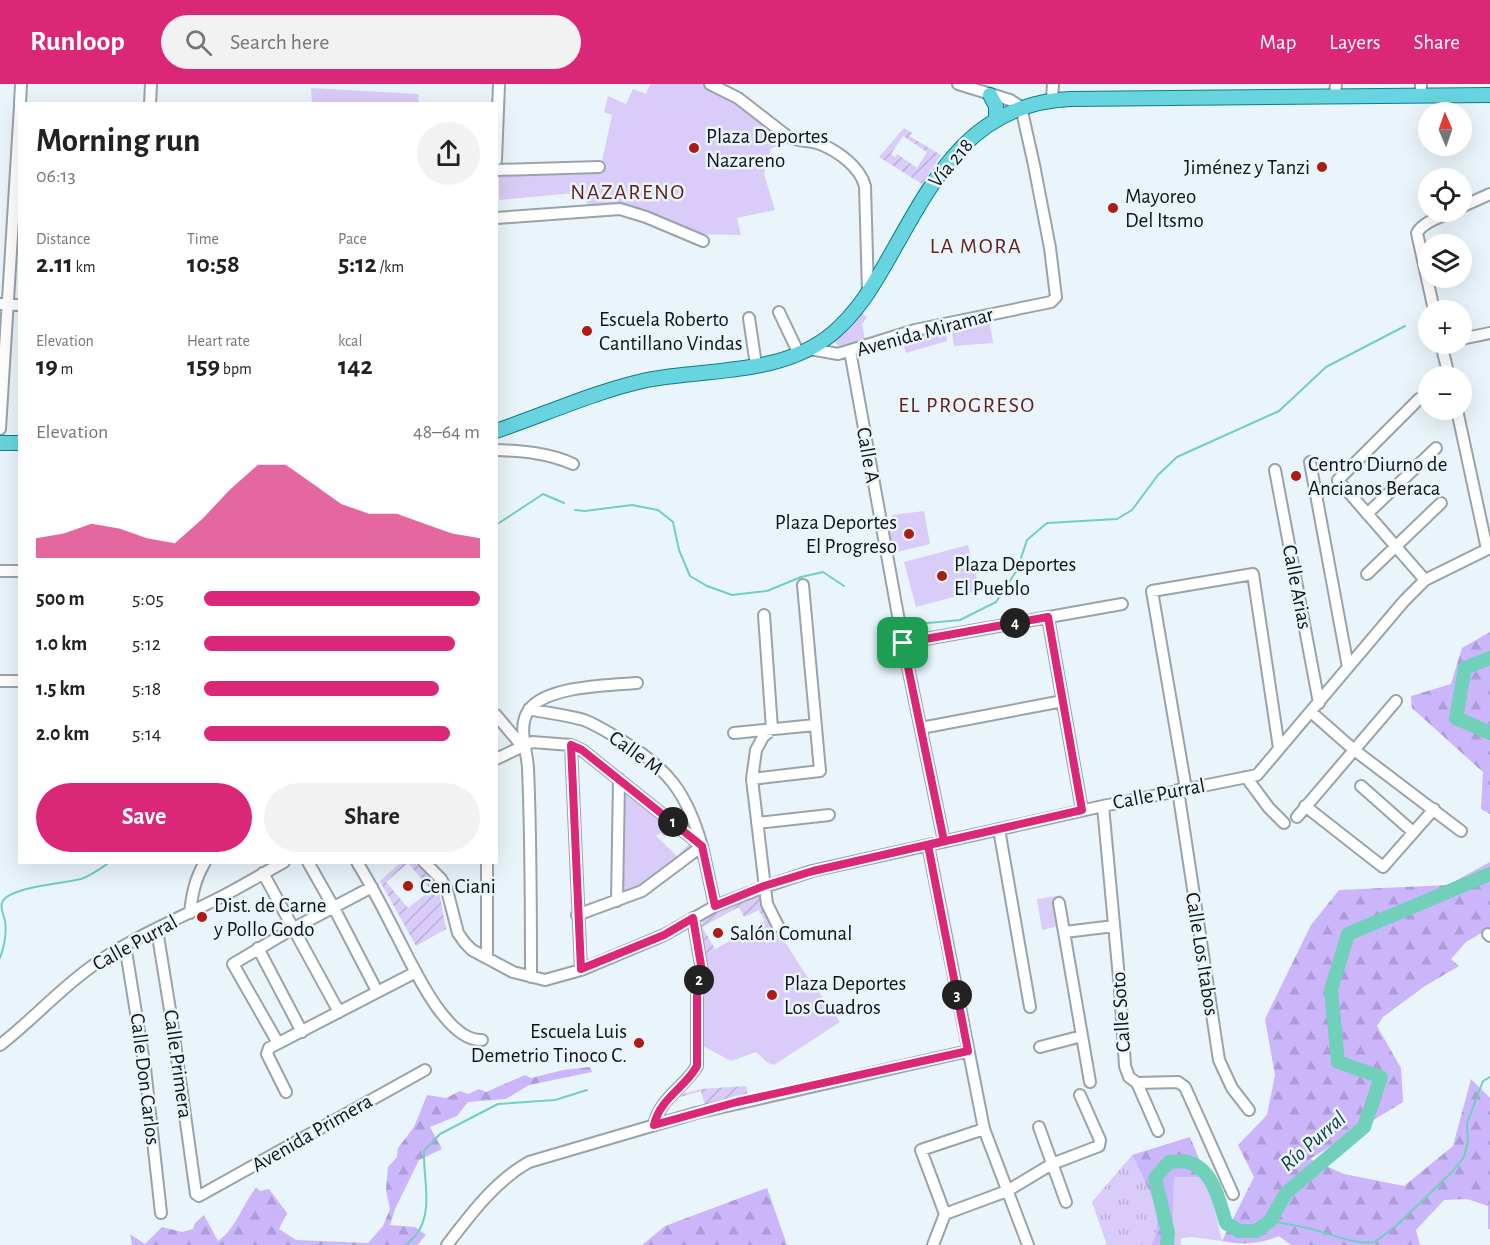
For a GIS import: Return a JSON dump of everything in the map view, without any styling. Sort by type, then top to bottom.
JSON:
[{"type":"main road","name":"Vía 218","points":[[498,430],[624,386],[756,365],[786,359],[805,352],[852,316],[868,295],[941,170],[973,135],[996,119],[1021,107],[1052,99],[1336,90],[1421,89],[1490,95]]},
{"type":"main road","points":[[990,95],[996,106],[996,119]]},
{"type":"main road","points":[[0,443],[18,443]]},
{"type":"street","points":[[14,84],[21,84],[20,102]]},
{"type":"street","points":[[150,102],[151,84]]},
{"type":"street","points":[[498,109],[499,84]]},
{"type":"street","points":[[710,84],[738,98],[793,139],[821,144],[842,156],[859,172],[865,186],[868,295]]},
{"type":"street","points":[[958,84],[1010,100],[1021,107]]},
{"type":"street","points":[[1052,99],[1053,84]]},
{"type":"street","name":"Avenida Miramar","points":[[805,352],[850,351],[915,330],[1051,302],[1056,297],[1035,165],[1021,107]]},
{"type":"street","points":[[0,429],[4,304],[18,130]]},
{"type":"street","points":[[498,170],[599,167]]},
{"type":"street","points":[[1472,202],[1490,194]]},
{"type":"street","points":[[498,218],[620,209],[646,217],[703,241]]},
{"type":"street","points":[[1432,300],[1418,239],[1419,229],[1433,222]]},
{"type":"street","points":[[778,312],[805,352]]},
{"type":"street","points":[[749,318],[756,365]]},
{"type":"street","points":[[1472,337],[1490,333]]},
{"type":"street","name":"Calle A","points":[[850,351],[903,643],[944,841]]},
{"type":"street","points":[[1418,400],[1338,480],[1425,580]]},
{"type":"street","points":[[1458,420],[1489,548]]},
{"type":"street","points":[[1367,514],[1436,448]]},
{"type":"street","points":[[498,450],[557,457],[573,464]]},
{"type":"street","points":[[1310,462],[1348,667]]},
{"type":"street","name":"Calle Arias","points":[[1275,470],[1319,703]]},
{"type":"street","points":[[1367,574],[1441,503]]},
{"type":"street","name":"Calle Purral","points":[[426,864],[441,879],[447,890],[458,933],[472,950],[513,972],[544,980],[581,969],[664,935],[715,906],[764,886],[813,871],[1082,810],[1257,775],[1404,601],[1425,580],[1489,548]]},
{"type":"street","points":[[0,571],[18,571]]},
{"type":"street","name":"Calle Los Itabos","points":[[1249,1110],[1232,1088],[1219,1060],[1152,591],[1253,574],[1279,748]]},
{"type":"street","points":[[752,779],[820,771],[803,585]]},
{"type":"street","points":[[903,643],[1122,604]]},
{"type":"street","points":[[764,615],[772,729]]},
{"type":"street","points":[[1048,617],[1082,810]]},
{"type":"street","points":[[0,681],[18,681]]},
{"type":"street","points":[[531,977],[531,858],[523,728],[529,709],[536,703],[561,692],[637,683]]},
{"type":"street","points":[[921,728],[1063,701]]},
{"type":"street","points":[[1297,817],[1396,701]]},
{"type":"street","name":"Calle M","points":[[529,709],[584,720],[645,754],[659,766],[673,781],[694,817],[715,906]]},
{"type":"street","points":[[1311,712],[1353,749],[1461,831]]},
{"type":"street","points":[[498,717],[524,745]]},
{"type":"street","points":[[734,733],[815,725]]},
{"type":"street","points":[[772,729],[763,737],[756,750],[752,779],[767,903],[778,926]]},
{"type":"street","points":[[498,758],[524,745],[541,742],[571,745],[582,750],[702,846],[642,891],[577,915]]},
{"type":"street","points":[[571,745],[581,969]]},
{"type":"street","points":[[1246,777],[1269,808],[1284,823]]},
{"type":"street","points":[[617,901],[619,779]]},
{"type":"street","points":[[1361,786],[1413,831]]},
{"type":"street","name":"Calle Soto","points":[[1103,806],[1125,1066],[1129,1077],[1137,1083],[1178,1082],[1185,1087],[1233,1194]]},
{"type":"street","points":[[1305,806],[1383,867],[1434,809]]},
{"type":"street","points":[[757,823],[829,815]]},
{"type":"street","points":[[999,829],[1030,1007]]},
{"type":"street","points":[[928,845],[984,1130],[1028,1245]]},
{"type":"street","points":[[190,913],[192,890],[204,864]]},
{"type":"street","name":"Calle Purral","points":[[0,1045],[28,1022],[68,983],[125,945],[280,864]]},
{"type":"street","points":[[309,864],[377,991]]},
{"type":"street","points":[[358,864],[433,1002],[448,1020],[471,1039],[482,1040]]},
{"type":"street","points":[[487,864],[487,958]]},
{"type":"street","points":[[263,873],[339,1012]]},
{"type":"street","points":[[278,1043],[233,964],[294,928],[372,887]]},
{"type":"street","points":[[1059,903],[1090,1082]]},
{"type":"street","points":[[654,1125],[662,1104],[697,1066],[697,996],[702,971],[693,918]]},
{"type":"street","points":[[1065,932],[1114,926]]},
{"type":"street","name":"Calle Primera","points":[[156,930],[172,1022],[196,1194],[199,1196]]},
{"type":"street","name":"Calle Don Carlos","points":[[125,945],[145,1068],[161,1213]]},
{"type":"street","points":[[258,948],[302,1032]]},
{"type":"street","points":[[286,1092],[267,1054],[269,1048],[416,972]]},
{"type":"street","points":[[1040,1047],[1082,1036]]},
{"type":"street","points":[[447,1245],[486,1197],[519,1168],[538,1159],[737,1102],[968,1051]]},
{"type":"street","name":"Avenida Primera","points":[[199,1196],[424,1070]]},
{"type":"street","points":[[1137,1083],[1158,1131]]},
{"type":"street","points":[[945,1214],[1007,1191],[1052,1164],[1099,1146],[1100,1140],[1080,1095]]},
{"type":"street","points":[[1039,1127],[1066,1202]]},
{"type":"street","points":[[933,1245],[945,1214],[921,1150],[984,1130]]},
{"type":"green space","points":[[650,84],[705,84],[718,90],[788,139],[771,149],[764,174],[775,210],[737,218],[741,235],[695,234],[615,204],[587,205],[585,192],[499,200],[499,173],[600,170],[612,115],[604,112],[608,96],[626,104],[633,89],[646,94]]},
{"type":"green space","points":[[311,88],[418,94],[419,102],[312,102]]},
{"type":"green space","points":[[904,128],[912,133],[909,136],[941,155],[922,184],[879,157]],"holes":[[[903,136],[927,152],[917,168],[897,154],[895,157],[891,154]]]},
{"type":"green space","points":[[859,311],[867,317],[862,324],[865,340],[839,347],[832,338]]},
{"type":"green space","points":[[989,320],[993,343],[954,346],[951,328]]},
{"type":"green space","points":[[945,328],[947,341],[906,353],[902,340]]},
{"type":"green space","name":"Plaza Deportes El Progreso","points":[[924,511],[930,544],[893,553],[888,520],[893,515]]},
{"type":"green space","name":"Plaza Deportes El Pueblo","points":[[968,545],[980,590],[916,607],[904,562]]},
{"type":"green space","points":[[1490,632],[1490,814],[1481,809],[1483,772],[1412,708],[1411,696],[1451,684],[1462,648]]},
{"type":"green space","points":[[623,789],[674,828],[665,837],[660,833],[656,836],[677,856],[690,843],[691,850],[641,889],[620,897]]},
{"type":"green space","points":[[1490,862],[1490,928],[1466,942],[1451,959],[1459,966],[1425,986],[1383,1017],[1377,1026],[1401,1068],[1403,1102],[1310,1159],[1344,1174],[1404,1186],[1453,1146],[1471,1079],[1490,1098],[1490,1230],[1488,1228],[1488,1206],[1467,1199],[1444,1200],[1416,1230],[1420,1245],[1291,1245],[1279,1236],[1251,1243],[1222,1241],[1254,1177],[1238,1145],[1267,1115],[1275,1075],[1265,1019],[1311,925],[1339,890],[1448,885]]},
{"type":"green space","points":[[399,864],[407,864],[386,882],[408,908],[431,890],[409,864],[416,864],[438,886],[446,929],[416,946],[380,881]]},
{"type":"green space","points":[[1062,895],[1053,905],[1059,926],[1042,930],[1037,899]]},
{"type":"green space","points":[[759,896],[770,918],[765,921],[759,910],[744,917],[739,907],[702,927],[715,949],[703,956],[699,929],[703,920],[740,900]]},
{"type":"green space","points":[[770,918],[802,969],[840,1022],[774,1065],[768,1063],[756,1052],[731,1061],[703,1046],[701,1006],[703,956]]},
{"type":"green space","points":[[590,1067],[592,1072],[529,1085],[506,1099],[468,1102],[457,1116],[430,1127],[442,1149],[419,1160],[395,1209],[390,1225],[415,1227],[426,1235],[417,1245],[132,1245],[130,1234],[145,1244],[162,1227],[182,1232],[193,1229],[195,1223],[204,1215],[218,1241],[230,1230],[256,1188],[260,1191],[269,1189],[287,1213],[279,1229],[296,1240],[368,1243],[383,1226],[390,1209],[386,1190],[388,1167],[397,1157],[398,1148],[414,1127],[427,1095],[446,1098],[460,1091],[468,1094],[479,1089],[486,1092],[525,1075],[531,1078],[563,1070]]},
{"type":"green space","points":[[746,1086],[748,1095],[705,1106],[701,1091],[673,1099],[673,1097],[701,1089]]},
{"type":"green space","points":[[1190,1137],[1207,1178],[1174,1177],[1173,1245],[1151,1245],[1156,1234],[1156,1211],[1132,1155]]},
{"type":"green space","points":[[1132,1155],[1156,1211],[1156,1234],[1151,1245],[1107,1245],[1092,1202]]},
{"type":"green space","points":[[1174,1177],[1207,1178],[1222,1241],[1192,1237],[1181,1238],[1181,1245],[1173,1245]]},
{"type":"green space","points":[[767,1188],[787,1245],[642,1245],[665,1226]]},
{"type":"waterway","points":[[917,624],[960,620],[996,602],[1017,570],[1027,540],[1047,523],[1117,519],[1132,510],[1158,475],[1177,457],[1279,411],[1326,367],[1405,326]]},
{"type":"waterway","points":[[498,524],[543,494],[564,503]]},
{"type":"waterway","points":[[575,510],[585,511],[632,505],[658,510],[673,522],[679,550],[690,576],[707,586],[732,595],[767,591],[801,577],[823,572],[844,586]]},
{"type":"waterway","name":"Río Purral","points":[[1490,658],[1465,668],[1456,718],[1490,733]]},
{"type":"waterway","points":[[0,958],[6,930],[2,903],[6,898],[25,889],[81,879],[107,864]]},
{"type":"waterway","name":"Río Purral","points":[[1167,1245],[1168,1233],[1155,1178],[1169,1162],[1186,1161],[1197,1166],[1210,1179],[1226,1223],[1239,1231],[1256,1231],[1270,1221],[1286,1193],[1364,1127],[1381,1077],[1338,1062],[1331,990],[1348,934],[1490,874]]},
{"type":"waterway","points":[[1270,1221],[1358,1242],[1374,1242],[1379,1239],[1396,1226],[1452,1172],[1464,1157],[1468,1141],[1467,1123],[1483,1081],[1490,1077]]},
{"type":"waterway","points":[[406,1245],[416,1235],[425,1216],[424,1151],[440,1134],[498,1104],[555,1100],[587,1090]]},
{"type":"place","name":"Plaza Deportes Nazareno","points":[[694,148]]},
{"type":"place","name":"Jiménez y Tanzi","points":[[1322,167]]},
{"type":"place","name":"Mayoreo Del Itsmo","points":[[1113,208]]},
{"type":"place","name":"Escuela Roberto Cantillano Vindas","points":[[587,331]]},
{"type":"place","name":"Centro Diurno de Ancianos Beraca","points":[[1296,476]]},
{"type":"place","name":"Plaza Deportes El Progreso","points":[[909,534]]},
{"type":"place","name":"Plaza Deportes El Pueblo","points":[[942,576]]},
{"type":"place","name":"Cen Ciani","points":[[408,886]]},
{"type":"place","name":"Dist. de Carne y Pollo Godo","points":[[202,917]]},
{"type":"place","name":"Salón Comunal","points":[[718,933]]},
{"type":"place","name":"Plaza Deportes Los Cuadros","points":[[772,995]]},
{"type":"place","name":"Escuela Luis Demetrio Tinoco C.","points":[[639,1043]]},
{"type":"district","name":"NAZARENO","points":[[628,192]]},
{"type":"district","name":"LA MORA","points":[[976,246]]},
{"type":"district","name":"EL PROGRESO","points":[[967,405]]},
{"type":"route","points":[[1048,617],[1082,810],[928,845],[968,1051],[737,1102],[654,1125],[662,1104],[694,1072],[697,1066],[697,996],[702,971],[693,918],[664,935],[581,969],[571,745],[582,750],[702,846],[715,906],[764,886],[813,871],[944,841],[903,643],[1048,617]]}]
